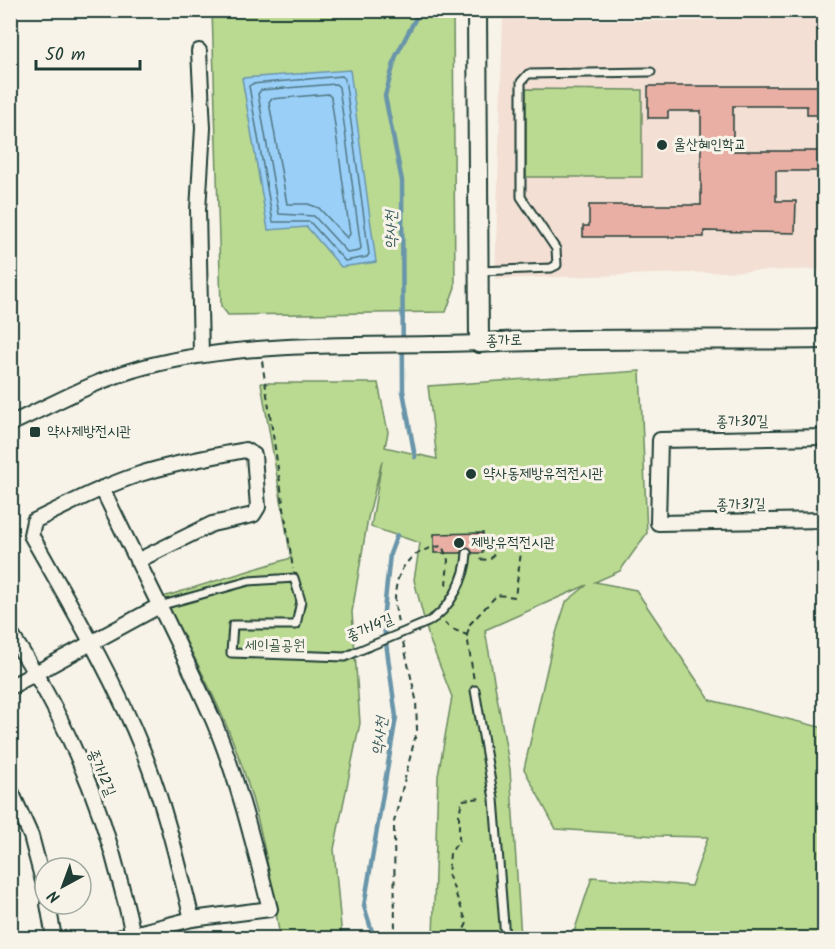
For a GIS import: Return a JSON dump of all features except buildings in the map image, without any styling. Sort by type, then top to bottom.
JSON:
[{"type":"main road","name":"종가로","points":[[477,10],[479,343],[569,339],[722,341],[825,339]]},
{"type":"street","points":[[199,51],[203,128],[198,210],[201,355]]},
{"type":"street","points":[[10,424],[101,382],[142,368],[201,355],[259,348],[366,343],[479,343]]},
{"type":"street","name":"종가30길","points":[[658,523],[660,440],[825,437]]},
{"type":"street","points":[[137,561],[212,524],[253,515],[258,507],[255,455],[245,450],[185,461],[102,488],[34,521],[32,535],[91,642],[144,753],[166,819],[192,919]]},
{"type":"street","points":[[102,488],[214,723],[244,808],[270,909],[192,919],[133,937],[118,939]]},
{"type":"street","name":"종가31길","points":[[658,523],[825,520]]},
{"type":"street","points":[[10,687],[159,606]]},
{"type":"street","name":"종가12길","points":[[10,633],[36,672],[105,825],[133,937]]},
{"type":"street","points":[[10,789],[31,836],[36,856]]},
{"type":"street","points":[[50,916],[54,939]]},
{"type":"lane","points":[[478,272],[551,268],[557,264],[556,249],[521,197],[521,82],[528,74],[651,72]]},
{"type":"lane","name":"종가14길","points":[[294,578],[301,601],[296,625],[233,625],[231,653],[345,657],[440,615],[454,594],[467,556]]},
{"type":"lane","points":[[159,606],[249,581],[294,578]]},
{"type":"lane","points":[[476,690],[494,799],[505,939]]},
{"type":"path","points":[[259,348],[294,578]]},
{"type":"path","points":[[467,556],[490,560],[494,554],[490,543],[494,539],[522,545],[515,597],[497,595],[470,624],[467,635],[476,690]]},
{"type":"path","points":[[399,627],[395,605],[398,576],[409,558],[426,547],[442,546],[448,560],[446,593]]},
{"type":"path","points":[[440,615],[450,628],[467,635]]},
{"type":"path","points":[[395,939],[394,822],[417,730],[417,699],[402,637]]},
{"type":"path","points":[[460,939],[467,922],[448,874],[450,854],[459,840],[459,815],[462,800],[494,799]]},
{"type":"shaded area","name":"울산혜인학교","points":[[824,14],[824,269],[495,279],[503,19],[694,21]]},
{"type":"green space","points":[[212,11],[453,11],[455,287],[446,312],[228,315],[221,306]]},
{"type":"green space","points":[[526,89],[642,90],[642,177],[526,177]]},
{"type":"green space","name":"세이골공원","points":[[640,371],[647,533],[620,571],[595,582],[636,590],[710,700],[824,728],[824,938],[582,938],[574,932],[592,877],[691,886],[708,837],[556,829],[524,769],[553,643],[566,602],[587,585],[485,630],[510,769],[521,938],[433,938],[438,776],[452,697],[429,638],[414,580],[420,543],[371,527],[382,461],[368,518],[352,612],[360,723],[334,849],[342,938],[280,938],[260,828],[241,763],[215,700],[163,597],[291,558],[261,383],[378,383],[388,432],[385,447],[437,459],[428,386]]},
{"type":"water","points":[[350,70],[376,262],[341,267],[307,227],[268,230],[242,78]]},
{"type":"waterway","name":"약사천","points":[[415,457],[403,391],[402,181],[385,96],[396,56],[420,10]]},
{"type":"waterway","name":"약사천","points":[[374,938],[364,906],[396,717],[383,620],[390,554],[397,535]]},
{"type":"place","name":"울산혜인학교","points":[[662,145]]},
{"type":"place","name":"약사제방전시관","points":[[35,432]]},
{"type":"place","name":"약사동제방유적전시관","points":[[471,474]]},
{"type":"place","name":"제방유적전시관","points":[[459,543]]}]
